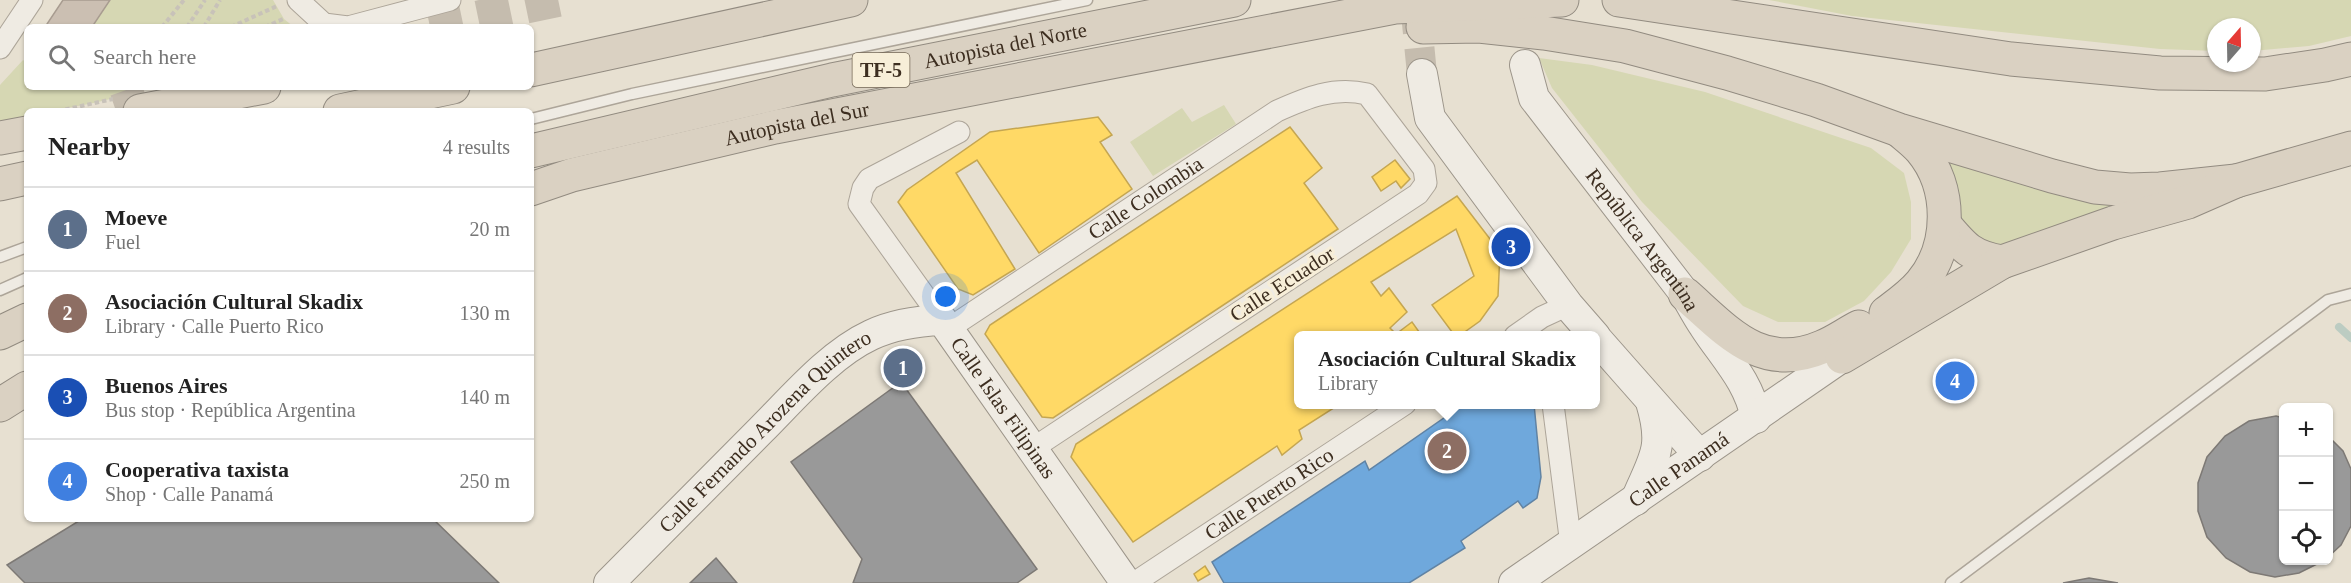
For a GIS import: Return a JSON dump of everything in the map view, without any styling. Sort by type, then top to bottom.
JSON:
[{"type":"highway","points":[[541,66],[851,0]]},
{"type":"highway","name":"Autopista del Norte","points":[[534,150],[831,80],[1234,0]]},
{"type":"highway","points":[[1244,34],[1307,6],[1347,0]]},
{"type":"highway","points":[[1244,34],[1395,7],[1562,0]]},
{"type":"highway","points":[[1619,0],[2011,59],[2160,73],[2265,74],[2351,59]]},
{"type":"highway","points":[[1244,34],[1315,37],[1396,27],[1432,26],[1479,26],[1544,33],[1625,46],[1727,73],[1816,100],[1899,130],[2095,187],[2130,190],[2160,189],[2236,181]]},
{"type":"highway","name":"Autopista del Sur","points":[[534,188],[572,175],[775,127],[1244,34]]},
{"type":"highway","points":[[138,101],[237,90]]},
{"type":"highway","points":[[354,108],[439,90]]},
{"type":"highway","points":[[1842,357],[1882,315],[1922,283],[1939,248],[1945,225],[1943,200],[1933,169],[1921,150],[1899,130]]},
{"type":"highway","points":[[0,138],[24,134]]},
{"type":"highway","points":[[1842,357],[2002,262],[2113,223],[2188,202],[2236,181],[2351,148]]},
{"type":"highway","points":[[534,180],[572,175]]},
{"type":"highway","points":[[0,184],[24,179]]},
{"type":"highway","points":[[1945,225],[1961,245],[1982,259],[2002,262]]},
{"type":"highway","points":[[1685,294],[1746,346],[1770,355],[1794,356],[1823,347],[1882,315]]},
{"type":"highway","points":[[0,333],[24,321]]},
{"type":"highway","points":[[0,405],[24,390]]},
{"type":"street","points":[[0,48],[32,0]]},
{"type":"street","points":[[298,0],[324,24]]},
{"type":"street","points":[[358,24],[421,4],[450,0]]},
{"type":"street","name":"República Argentina","points":[[1525,65],[1534,98],[1685,294],[1703,325],[1742,378],[1753,402],[1756,418]]},
{"type":"street","points":[[1422,74],[1430,118],[1552,319],[1582,331]]},
{"type":"street","name":"Calle Colombia","points":[[945,324],[1277,111],[1309,96],[1353,90]]},
{"type":"street","name":"Calle Ecuador","points":[[1032,449],[1418,194],[1426,183],[1424,169],[1366,94],[1353,90]]},
{"type":"street","name":"Calle Islas Filipinas","points":[[959,132],[869,179],[863,188],[860,204],[1126,583]]},
{"type":"street","points":[[1526,331],[1552,319]]},
{"type":"street","name":"Calle Fernando Arozena Quintero","points":[[609,583],[809,381],[847,349],[870,335],[895,326],[918,321],[945,324]]},
{"type":"street","points":[[1600,342],[1700,456]]},
{"type":"street","name":"Calle Panamá","points":[[1514,583],[1842,357]]},
{"type":"street","points":[[1636,500],[1657,455],[1659,433],[1650,399]]},
{"type":"street","name":"Calle Puerto Rico","points":[[1134,583],[1399,409]]},
{"type":"street","points":[[1554,409],[1571,544]]},
{"type":"lane","points":[[534,118],[632,94],[1087,0]]},
{"type":"lane","points":[[0,257],[24,248]]},
{"type":"lane","points":[[0,290],[24,279]]},
{"type":"lane","points":[[1951,583],[2328,300],[2351,294]]},
{"type":"path","points":[[164,24],[184,0]]},
{"type":"path","points":[[190,24],[205,0]]},
{"type":"path","points":[[206,24],[220,0]]},
{"type":"path","points":[[238,24],[277,6]]},
{"type":"path","points":[[272,24],[284,19]]},
{"type":"path","points":[[82,108],[138,101]]},
{"type":"green space","points":[[110,0],[273,0],[284,19],[290,24],[94,24]]},
{"type":"green space","points":[[1769,0],[2351,0],[2351,36],[2309,46],[2261,50],[2261,18],[2207,18],[2207,51],[2160,49],[1852,16]]},
{"type":"green space","points":[[1539,58],[1592,65],[1705,92],[1871,148],[1904,173],[1911,202],[1911,239],[1891,272],[1864,301],[1825,322],[1778,322],[1743,306],[1642,202],[1552,88]]},
{"type":"green space","points":[[23,60],[24,90],[143,90],[75,107],[24,108],[24,118],[0,123],[0,85]]},
{"type":"green space","points":[[1224,105],[1236,124],[1153,176],[1130,142],[1182,108],[1192,122]]},
{"type":"green space","points":[[1940,153],[2060,195],[2131,202],[1992,248],[1958,222],[1960,203]]},
{"type":"building: Homes","points":[[1098,117],[1112,135],[1100,142],[1132,189],[1039,253],[977,160],[956,173],[1015,269],[973,295],[958,289],[898,202],[907,190],[990,132]]},
{"type":"building: Homes","points":[[1290,127],[1322,168],[1304,183],[1338,229],[1053,418],[1042,417],[985,334],[990,325]]},
{"type":"building: Homes","points":[[1395,160],[1410,179],[1401,188],[1396,181],[1381,191],[1372,177]]},
{"type":"building: Homes","points":[[1457,196],[1500,252],[1498,296],[1480,321],[1466,331],[1451,331],[1432,305],[1474,276],[1456,229],[1371,282],[1381,296],[1389,288],[1407,312],[1390,328],[1393,331],[1294,331],[1294,409],[1332,409],[1299,430],[1302,439],[1282,455],[1277,446],[1133,542],[1071,457],[1076,444]]},
{"type":"building: Homes","points":[[1412,322],[1418,331],[1400,331]]},
{"type":"building: Homes","points":[[1205,566],[1210,574],[1198,581],[1194,574]]},
{"type":"building: Schools","points":[[1457,409],[1534,409],[1541,477],[1537,498],[1523,508],[1518,501],[1461,541],[1465,548],[1409,583],[1224,583],[1212,562],[1365,461],[1369,470]]},
{"type":"building: Industry","points":[[901,382],[1037,569],[1017,583],[853,583],[862,559],[791,462]]},
{"type":"building: Industry","points":[[2279,417],[2279,565],[2315,565],[2299,573],[2275,577],[2250,572],[2226,558],[2207,537],[2198,511],[2198,483],[2207,457],[2225,436],[2249,421]]},
{"type":"building: Industry","points":[[2333,441],[2343,451],[2351,469],[2351,526],[2341,545],[2333,552]]},
{"type":"building: Industry","points":[[77,522],[436,522],[499,583],[25,583],[7,565]]},
{"type":"building: Industry","points":[[716,558],[737,583],[690,583]]},
{"type":"building: Industry","points":[[2089,578],[2118,583],[2063,583]]},
{"type":"building: Other","points":[[63,0],[110,0],[94,24],[47,24]]},
{"type":"waterway","points":[[2339,327],[2351,338]]},
{"type":"tunnel","points":[[444,24],[560,0]]},
{"type":"tunnel","points":[[1415,3],[1422,74]]},
{"type":"tunnel","points":[[125,108],[165,94]]},
{"type":"place","name":"Buenos Aires","points":[[1511,247]]},
{"type":"place","name":"Moeve","points":[[903,368]]},
{"type":"place","name":"Cooperativa taxista","points":[[1955,381]]},
{"type":"place","name":"Asociación Cultural Skadix","points":[[1447,451]]}]
